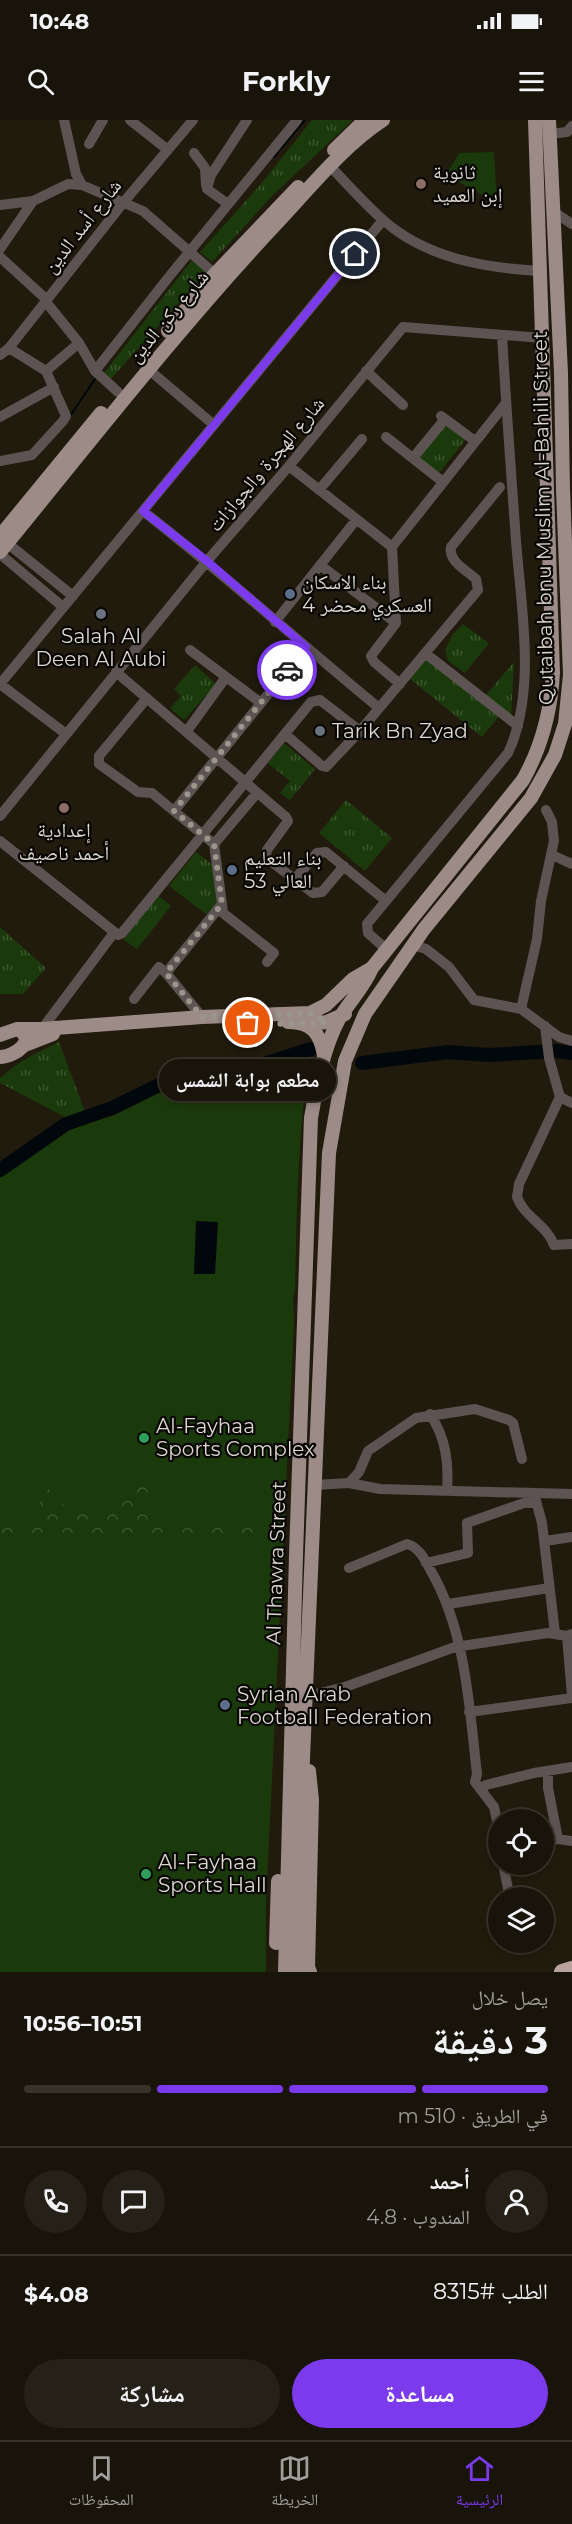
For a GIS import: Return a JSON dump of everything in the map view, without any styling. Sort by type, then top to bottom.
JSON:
[{"type":"highway","points":[[562,1972],[572,1969]]},
{"type":"main road","name":"شارع ركن الدين","points":[[2,546],[118,392],[215,274],[364,120]]},
{"type":"main road","name":"شارع ركن الدين","points":[[2,546],[223,280],[330,166],[371,128],[383,120]]},
{"type":"main road","name":"Qutaibah bnu Muslim Al-Bahili Street","points":[[341,1016],[366,983],[372,968],[512,795],[532,763],[545,729],[553,673],[535,120]]},
{"type":"main road","name":"Qutaibah bnu Muslim Al-Bahili Street","points":[[357,1029],[374,999],[413,945],[531,798],[548,770],[561,740],[568,708],[570,675],[567,487],[549,120]]},
{"type":"main road","points":[[330,1026],[360,1003],[419,929],[441,908]]},
{"type":"main road","points":[[2,1059],[44,1036],[57,1034],[206,1024],[298,1022],[308,1019],[353,979],[372,968]]},
{"type":"main road","points":[[8,1031],[202,1017],[308,1019],[330,1026]]},
{"type":"main road","points":[[308,1019],[320,1037],[325,1058]]},
{"type":"main road","points":[[329,1153],[329,1101],[338,1050],[330,1026]]},
{"type":"main road","name":"Al Thawra Street","points":[[285,1972],[311,1118],[330,1026]]},
{"type":"main road","name":"Al Thawra Street","points":[[306,1971],[312,1800],[310,1777],[303,1758],[329,1153],[345,1061],[357,1029]]},
{"type":"main road","points":[[8,1031],[25,1035],[25,1045]]},
{"type":"main road","points":[[276,1972],[278,1877],[290,1751]]},
{"type":"street","points":[[64,120],[71,157],[81,185]]},
{"type":"street","points":[[89,144],[103,120]]},
{"type":"street","points":[[130,120],[168,150]]},
{"type":"street","name":"شارع أسد الدين","points":[[3,350],[47,301],[123,202],[193,120]]},
{"type":"street","points":[[207,189],[211,175],[247,120]]},
{"type":"street","points":[[98,373],[228,204],[297,120]]},
{"type":"street","points":[[549,135],[567,132],[572,126]]},
{"type":"street","points":[[194,153],[205,168],[207,189],[228,204]]},
{"type":"street","points":[[330,166],[383,220],[411,239],[445,256],[502,269],[540,270]]},
{"type":"street","points":[[0,205],[33,201],[68,184],[81,185],[143,212],[215,274]]},
{"type":"street","points":[[0,249],[33,201]]},
{"type":"street","points":[[554,212],[572,224]]},
{"type":"street","points":[[66,735],[0,684],[383,220]]},
{"type":"street","points":[[0,257],[47,301],[79,343],[98,373],[118,392]]},
{"type":"street","name":"شارع الهجرة والجوازات","points":[[0,816],[207,561],[289,466],[403,327],[542,338]]},
{"type":"street","points":[[387,950],[368,933],[367,924],[508,753],[518,726],[524,696],[523,634],[502,335]]},
{"type":"street","points":[[46,371],[79,343]]},
{"type":"street","points":[[0,460],[34,457],[66,416],[46,371],[3,350]]},
{"type":"street","points":[[148,369],[214,425]]},
{"type":"street","points":[[366,371],[404,405]]},
{"type":"street","points":[[0,417],[54,387]]},
{"type":"street","points":[[400,684],[374,662],[372,656],[374,650],[396,623],[392,547],[506,403]]},
{"type":"street","points":[[412,458],[442,417],[475,441]]},
{"type":"street","points":[[386,437],[443,482]]},
{"type":"street","points":[[319,490],[362,439]]},
{"type":"street","points":[[289,466],[392,547]]},
{"type":"street","points":[[285,734],[326,767],[360,731],[478,590],[476,579],[452,559],[449,553],[451,547],[500,487]]},
{"type":"street","points":[[143,511],[207,561],[275,622],[379,708]]},
{"type":"street","points":[[275,622],[356,520]]},
{"type":"street","points":[[2,546],[73,596]]},
{"type":"street","points":[[2,546],[63,607]]},
{"type":"street","points":[[320,565],[396,623]]},
{"type":"street","points":[[174,811],[306,647]]},
{"type":"street","points":[[190,650],[261,703]]},
{"type":"street","points":[[425,653],[518,726]]},
{"type":"street","points":[[116,672],[187,730],[216,758],[286,817],[288,822],[267,850],[266,855],[313,893],[318,894],[344,866]]},
{"type":"street","points":[[187,730],[226,677]]},
{"type":"street","points":[[147,699],[98,760],[99,764],[138,792],[152,793],[214,844],[222,913],[274,953],[267,962]]},
{"type":"street","points":[[0,841],[118,935],[315,699],[320,700],[360,731]]},
{"type":"street","points":[[214,844],[257,793]]},
{"type":"street","points":[[522,1009],[554,842],[552,822],[546,810]]},
{"type":"street","points":[[295,879],[317,853],[322,851],[386,901]]},
{"type":"street","points":[[552,855],[572,864]]},
{"type":"street","points":[[166,973],[222,904]]},
{"type":"street","points":[[42,1029],[114,934]]},
{"type":"street","points":[[413,945],[426,949],[449,967],[474,1000],[522,1009],[559,1037],[572,1041]]},
{"type":"street","points":[[134,999],[159,968],[166,973],[202,1017]]},
{"type":"street","points":[[545,1026],[549,1058],[560,1097],[516,1192],[519,1202],[548,1232],[554,1245],[572,1244]]},
{"type":"street","points":[[560,1097],[572,1103]]},
{"type":"street","points":[[349,1483],[359,1472],[368,1451],[416,1418],[430,1414],[475,1408],[509,1420],[513,1424],[522,1459]]},
{"type":"street","points":[[430,1414],[441,1433],[446,1449],[447,1491]]},
{"type":"street","points":[[315,1485],[349,1483],[380,1489],[447,1491],[535,1498],[572,1494]]},
{"type":"street","points":[[535,1498],[545,1541],[555,1633]]},
{"type":"street","points":[[426,1563],[468,1553],[467,1523],[535,1498]]},
{"type":"street","points":[[545,1541],[572,1538]]},
{"type":"street","points":[[349,1568],[407,1544],[414,1547],[426,1563],[448,1604],[461,1647],[477,1774],[475,1782],[494,1809]]},
{"type":"street","points":[[448,1604],[549,1588]]},
{"type":"street","points":[[307,1696],[345,1687],[461,1647],[555,1633],[569,1635],[572,1697],[469,1712]]},
{"type":"street","points":[[481,1789],[494,1783],[572,1767]]},
{"type":"street","points":[[548,1772],[548,1788],[558,1839]]},
{"type":"street","points":[[554,1840],[572,1841]]},
{"type":"green space","points":[[312,120],[353,120],[273,195],[212,262],[200,252],[261,184]]},
{"type":"green space","points":[[494,152],[497,203],[446,175],[459,153]]},
{"type":"green space","points":[[192,260],[206,272],[111,379],[104,373]]},
{"type":"green space","points":[[446,423],[466,439],[439,473],[419,457]]},
{"type":"green space","points":[[463,624],[489,643],[465,673],[448,661],[445,650],[452,635]]},
{"type":"green space","points":[[427,657],[500,715],[482,737],[410,679]]},
{"type":"green space","points":[[514,662],[511,716],[486,695]]},
{"type":"green space","points":[[195,665],[216,684],[184,720],[170,708],[181,696],[174,689]]},
{"type":"green space","points":[[284,743],[315,769],[290,800],[280,793],[290,781],[268,763]]},
{"type":"green space","points":[[346,800],[392,838],[365,871],[319,833]]},
{"type":"green space","points":[[196,852],[213,865],[217,906],[206,914],[169,886]]},
{"type":"green space","points":[[157,895],[171,906],[137,949],[123,939]]},
{"type":"green space","points":[[0,927],[46,968],[23,994],[0,994]]},
{"type":"green space","points":[[59,1042],[85,1112],[69,1119],[0,1083],[0,1078],[14,1067]]},
{"type":"green space","name":"Al-Fayhaa Sports Complex","points":[[310,1057],[302,1116],[298,1174],[294,1322],[266,1903],[266,1972],[0,1972],[0,1178],[69,1130],[115,1115],[167,1089],[200,1085],[213,1090]]},
{"type":"green space","points":[[141,1477],[151,1478],[150,1519],[281,1521],[281,1540],[57,1534],[37,1540],[0,1537],[1,1519],[39,1519],[40,1483],[46,1486],[59,1502],[71,1509],[95,1512],[125,1497]]},
{"type":"shaded area","points":[[196,1221],[218,1222],[215,1274],[194,1274]]},
{"type":"waterway","points":[[274,157],[305,120]]},
{"type":"waterway","points":[[70,416],[97,376]]},
{"type":"waterway","points":[[0,1170],[66,1124],[112,1108],[165,1082],[180,1080],[213,1083],[230,1080],[270,1062],[311,1049]]},
{"type":"waterway","points":[[362,1063],[448,1052],[488,1055],[555,1051],[572,1053]]},
{"type":"way so far","points":[[248,1023],[317,1024],[327,1022],[310,1013],[202,1017],[166,973],[222,904],[214,844],[174,811],[287,670]]},
{"type":"place","name":"ثانوية إبن العميد","points":[[421,184]]},
{"type":"place","name":"بناء الاسكان العسكري محضر 4","points":[[290,594]]},
{"type":"place","name":"Salah Al Deen Al Aubi","points":[[101,614]]},
{"type":"place","name":"Tarik Bn Zyad","points":[[320,731]]},
{"type":"place","name":"إعدادية أحمد ناصيف","points":[[64,808]]},
{"type":"place","name":"بناء التعليم العالي 53","points":[[232,870]]},
{"type":"place","name":"مطعم بوابة الشمس","points":[[248,1023]]},
{"type":"place","name":"Al-Fayhaa Sports Complex","points":[[144,1438]]},
{"type":"place","name":"Syrian Arab Football Federation","points":[[225,1705]]},
{"type":"place","name":"Al-Fayhaa Sports Hall","points":[[146,1874]]},
{"type":"route","points":[[287,670],[306,647],[207,561],[143,511],[355,254]]}]
